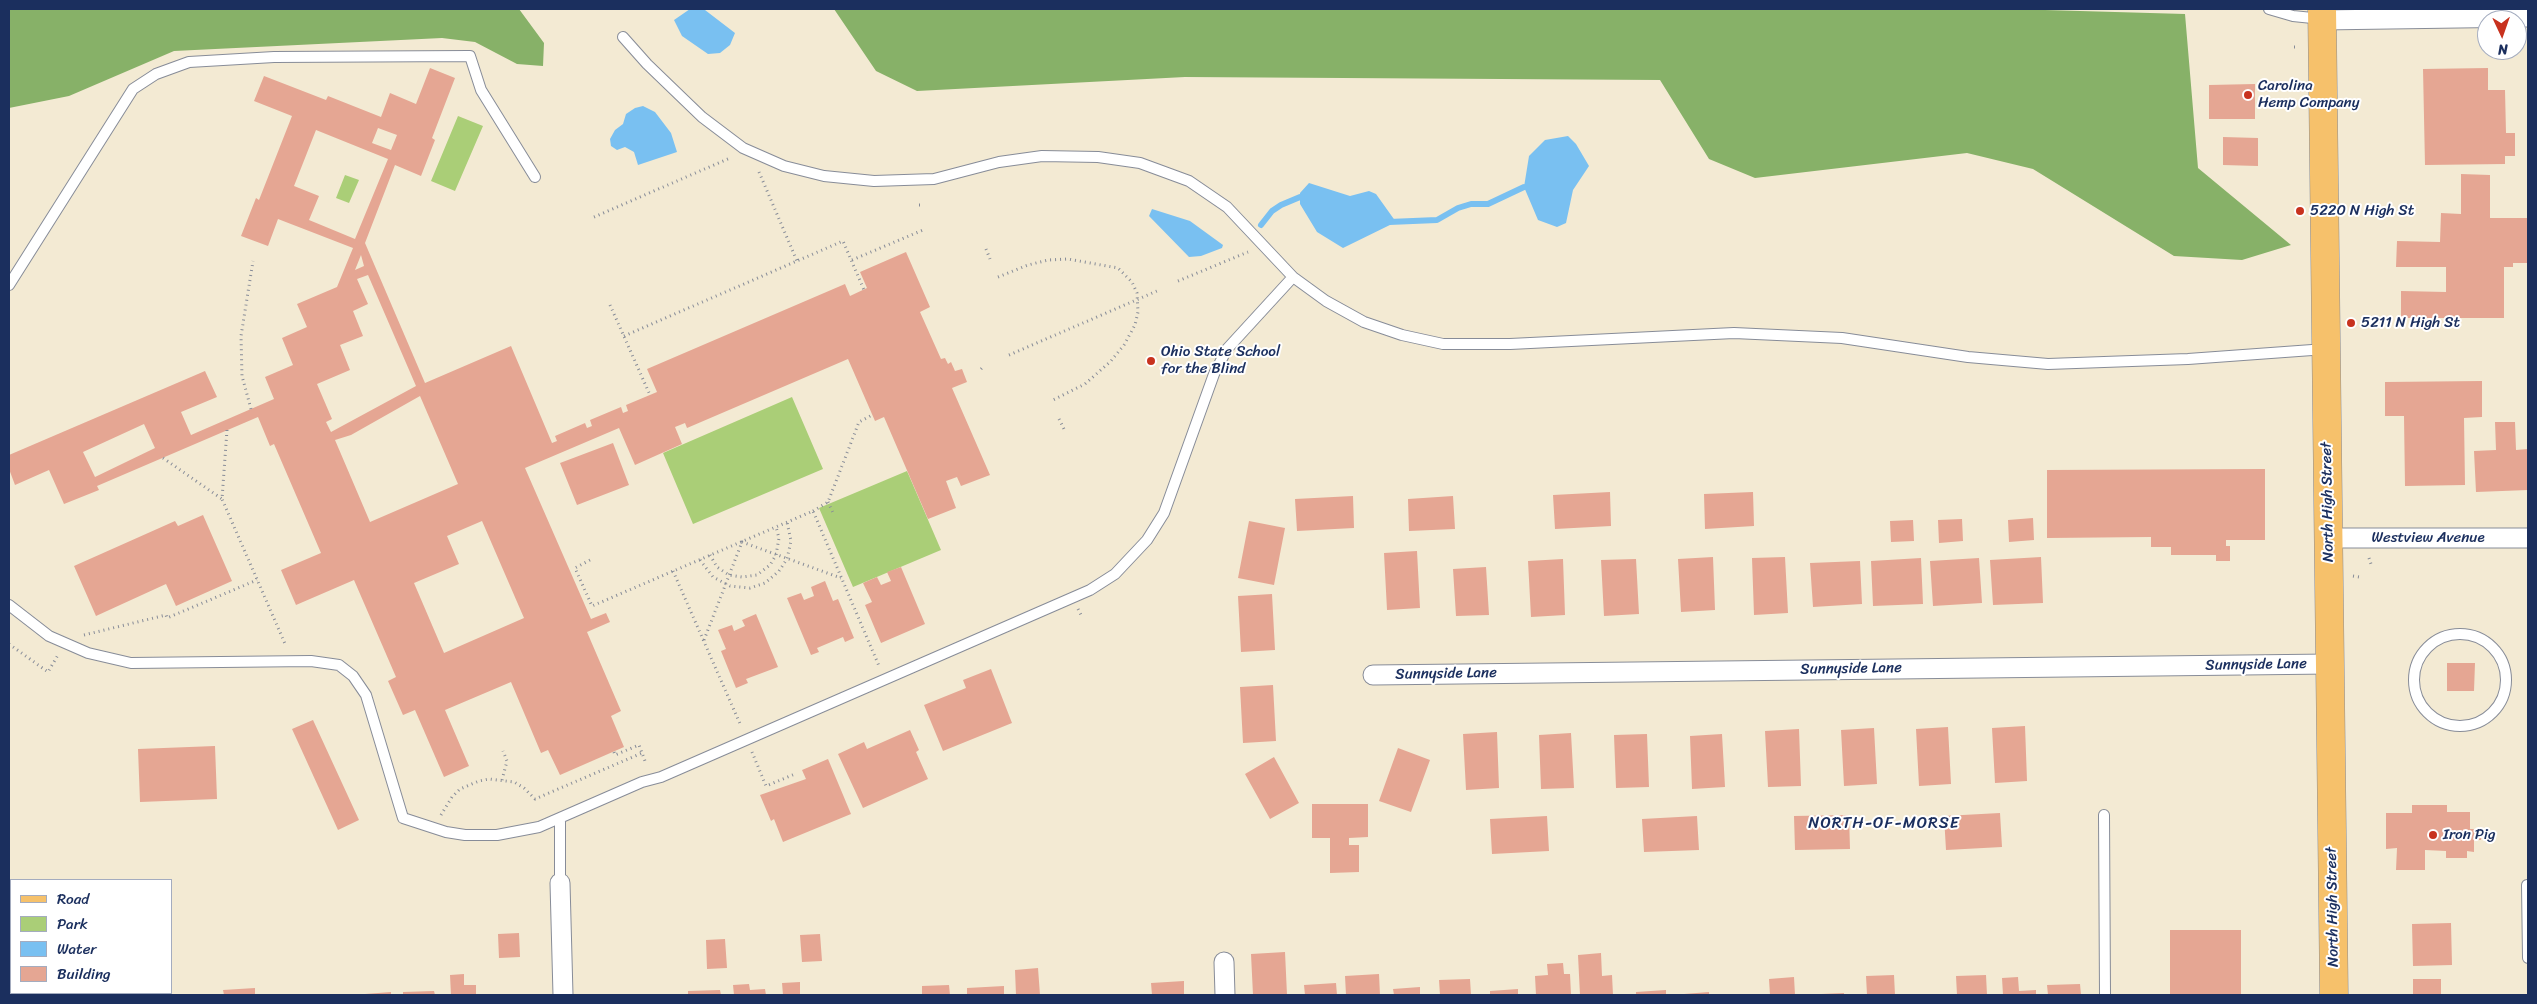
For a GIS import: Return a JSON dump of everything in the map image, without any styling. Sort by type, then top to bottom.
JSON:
[{"type":"main road","name":"North High Street","points":[[2322,14],[2334,995]]},
{"type":"street","points":[[2322,14],[2463,13],[2528,17]]},
{"type":"street","name":"Westview Avenue","points":[[2328,538],[2528,538]]},
{"type":"street","name":"Sunnyside Lane","points":[[1373,674],[2330,664]]},
{"type":"street","points":[[560,883],[563,995]]},
{"type":"street","points":[[1224,962],[1225,995]]},
{"type":"lane","points":[[2269,9],[2293,16],[2322,14]]},
{"type":"lane","points":[[623,37],[647,64],[702,117],[743,148],[784,166],[824,176],[874,181],[934,179],[999,162],[1042,156],[1098,157],[1140,163],[1189,181],[1228,207],[1293,277],[1326,301],[1364,322],[1402,335],[1443,344],[1510,344],[1734,333],[1842,338],[1968,357],[2048,364],[2188,359],[2326,349]]},
{"type":"lane","points":[[9,286],[133,89],[156,74],[189,62],[274,57],[470,56],[481,90],[535,177]]},
{"type":"lane","points":[[9,605],[49,636],[88,653],[131,663],[311,661],[339,665],[353,676],[366,695],[403,818],[446,832],[480,836],[530,829],[642,782],[661,777],[1090,590],[1115,574],[1147,540],[1164,514],[1214,374],[1227,349],[1293,277]]},
{"type":"lane","points":[[2455,634],[2470,635],[2485,641],[2496,651],[2504,664],[2506,680],[2504,695],[2497,708],[2479,722],[2457,726],[2443,723],[2430,715],[2420,703],[2415,689],[2414,674],[2419,660],[2428,648],[2440,639],[2455,634]]},
{"type":"lane","points":[[2104,815],[2105,995]]},
{"type":"lane","points":[[560,818],[560,883]]},
{"type":"lane","points":[[2527,885],[2528,958]]},
{"type":"path","points":[[2294,47],[2299,47]]},
{"type":"path","points":[[594,217],[735,156]]},
{"type":"path","points":[[757,166],[798,261]]},
{"type":"path","points":[[852,260],[923,230]]},
{"type":"path","points":[[624,336],[844,241],[864,290]]},
{"type":"path","points":[[986,249],[990,259]]},
{"type":"path","points":[[1178,282],[1248,252]]},
{"type":"path","points":[[998,277],[1048,260],[1068,259],[1090,262],[1124,272],[1132,282],[1137,299],[1138,312],[1135,325],[1124,345],[1111,361],[1086,384],[1051,400]]},
{"type":"path","points":[[251,409],[242,376],[241,336],[253,262]]},
{"type":"path","points":[[1009,355],[1157,291]]},
{"type":"path","points":[[610,305],[650,395]]},
{"type":"path","points":[[590,560],[575,568],[592,606],[813,511],[828,502],[859,422],[872,415]]},
{"type":"path","points":[[1059,419],[1064,429]]},
{"type":"path","points":[[227,430],[222,500],[288,651]]},
{"type":"path","points":[[163,458],[222,500]]},
{"type":"path","points":[[828,502],[834,515]]},
{"type":"path","points":[[813,511],[880,668]]},
{"type":"path","points":[[700,560],[708,572],[725,584],[740,588],[765,583],[779,571],[787,560],[791,541],[787,522]]},
{"type":"path","points":[[710,555],[717,567],[729,575],[742,578],[757,575],[770,565],[776,555],[779,538],[776,527]]},
{"type":"path","points":[[742,542],[787,560],[841,578]]},
{"type":"path","points":[[704,640],[742,542]]},
{"type":"path","points":[[2369,558],[2371,564]]},
{"type":"path","points":[[673,571],[742,729]]},
{"type":"path","points":[[2353,576],[2359,577]]},
{"type":"path","points":[[77,636],[166,615],[167,618],[257,580]]},
{"type":"path","points":[[9,644],[48,672],[60,652]]},
{"type":"path","points":[[614,752],[615,755],[639,745],[645,761]]},
{"type":"path","points":[[502,751],[507,761],[502,780]]},
{"type":"path","points":[[751,751],[766,786],[795,774]]},
{"type":"path","points":[[446,806],[452,797],[465,787],[489,779],[502,780],[524,788],[535,799],[642,753]]},
{"type":"green space","points":[[9,9],[519,9],[544,43],[543,66],[517,64],[475,42],[442,38],[174,51],[69,96],[9,108]]},
{"type":"green space","points":[[834,9],[2010,9],[2185,14],[2198,168],[2291,245],[2242,260],[2174,256],[2033,169],[1967,153],[1755,178],[1709,159],[1660,80],[1185,77],[917,91],[876,71]]},
{"type":"green space","points":[[458,116],[483,126],[455,191],[431,181]]},
{"type":"green space","points":[[345,175],[359,180],[349,203],[336,198]]},
{"type":"green space","points":[[792,397],[823,469],[693,524],[663,453]]},
{"type":"green space","points":[[907,471],[941,550],[853,587],[819,508]]},
{"type":"water","points":[[690,9],[705,10],[735,33],[730,45],[720,53],[708,54],[682,36],[674,20]]},
{"type":"water","points":[[643,106],[655,112],[671,133],[677,152],[638,165],[634,152],[625,147],[617,150],[611,146],[610,139],[615,130],[623,124],[626,114],[635,108]]},
{"type":"water","points":[[1568,136],[1576,144],[1589,166],[1573,190],[1566,223],[1557,227],[1538,220],[1524,187],[1529,156],[1545,140]]},
{"type":"water","points":[[1309,183],[1350,196],[1369,191],[1376,194],[1396,222],[1343,248],[1317,232],[1300,204],[1300,193]]},
{"type":"water","points":[[1152,209],[1190,221],[1223,245],[1222,248],[1201,256],[1189,257],[1149,216]]},
{"type":"building","points":[[430,68],[455,78],[432,138],[435,140],[421,176],[395,165],[365,243],[425,383],[511,346],[552,443],[557,441],[555,436],[585,423],[587,428],[592,426],[590,420],[621,407],[623,413],[628,411],[626,405],[657,392],[647,369],[845,284],[850,296],[867,288],[860,272],[906,252],[930,307],[920,312],[941,359],[945,358],[948,364],[951,362],[955,371],[962,369],[967,382],[952,388],[990,475],[961,486],[957,477],[946,481],[956,508],[928,519],[884,417],[875,421],[848,359],[687,428],[685,423],[675,427],[682,444],[635,465],[619,428],[525,468],[591,619],[606,613],[610,622],[587,632],[621,711],[611,716],[624,747],[560,775],[548,750],[541,753],[511,682],[445,710],[469,766],[444,777],[415,710],[403,715],[388,681],[396,677],[354,580],[296,605],[281,570],[321,553],[274,444],[270,446],[258,417],[97,486],[99,490],[64,504],[49,470],[15,485],[9,469],[9,455],[205,371],[217,397],[181,412],[191,435],[274,399],[265,377],[293,365],[282,338],[307,327],[297,304],[337,287],[353,248],[278,219],[268,246],[241,236],[256,198],[259,200],[292,116],[254,101],[264,76],[326,100],[328,96],[381,117],[390,93],[416,104]],"holes":[[[378,128],[397,135],[391,150],[372,143]],[[316,130],[388,159],[355,239],[309,220],[319,196],[294,186]],[[361,255],[364,266],[355,270]],[[368,275],[416,386],[331,432],[326,422],[332,419],[317,384],[350,370],[340,345],[363,336],[353,311],[368,304],[357,279]],[[420,396],[458,484],[370,522],[335,440],[351,435]],[[144,424],[155,448],[95,477],[83,452]],[[482,521],[524,618],[444,653],[414,583],[459,564],[447,536]]]},
{"type":"building","points":[[2488,68],[2488,90],[2505,90],[2506,133],[2515,133],[2515,156],[2505,156],[2505,164],[2425,165],[2423,69]]},
{"type":"building","points":[[2255,84],[2255,119],[2209,119],[2209,85]]},
{"type":"building","points":[[2223,137],[2258,138],[2258,166],[2223,165]]},
{"type":"building","points":[[2461,174],[2490,175],[2490,218],[2528,218],[2528,263],[2513,263],[2513,267],[2504,267],[2504,318],[2401,318],[2401,291],[2446,292],[2446,267],[2396,267],[2397,241],[2440,242],[2441,213],[2461,214]]},
{"type":"building","points":[[2482,381],[2482,417],[2464,418],[2465,485],[2405,486],[2404,416],[2385,416],[2385,382]]},
{"type":"building","points":[[2495,422],[2515,422],[2516,450],[2528,449],[2528,490],[2476,492],[2474,451],[2496,450]]},
{"type":"building","points":[[613,443],[629,485],[577,505],[560,463]]},
{"type":"building","points":[[2265,469],[2265,540],[2226,540],[2226,546],[2230,546],[2230,561],[2216,561],[2216,555],[2171,555],[2171,547],[2151,547],[2151,537],[2047,538],[2047,470]]},
{"type":"building","points":[[1610,492],[1611,526],[1555,529],[1553,495]]},
{"type":"building","points":[[1753,492],[1754,526],[1705,529],[1704,494]]},
{"type":"building","points":[[1353,496],[1354,528],[1297,531],[1295,499]]},
{"type":"building","points":[[1453,496],[1455,529],[1409,531],[1408,499]]},
{"type":"building","points":[[203,515],[232,581],[176,606],[166,584],[96,616],[74,566],[175,521],[178,526]]},
{"type":"building","points":[[2033,518],[2034,540],[2009,542],[2008,520]]},
{"type":"building","points":[[1962,519],[1963,541],[1939,543],[1938,520]]},
{"type":"building","points":[[1913,520],[1914,541],[1891,542],[1890,521]]},
{"type":"building","points":[[1249,521],[1285,528],[1274,585],[1238,578]]},
{"type":"building","points":[[1417,551],[1420,608],[1387,610],[1384,553]]},
{"type":"building","points":[[1713,557],[1715,610],[1681,612],[1678,559]]},
{"type":"building","points":[[1785,557],[1788,613],[1754,615],[1752,558]]},
{"type":"building","points":[[2041,557],[2043,603],[1993,605],[1990,560]]},
{"type":"building","points":[[1921,558],[1923,604],[1873,606],[1871,561]]},
{"type":"building","points":[[1979,558],[1982,603],[1933,606],[1930,561]]},
{"type":"building","points":[[1563,559],[1565,615],[1531,617],[1528,561]]},
{"type":"building","points":[[1636,559],[1639,614],[1604,616],[1601,560]]},
{"type":"building","points":[[1860,561],[1862,604],[1813,607],[1810,563]]},
{"type":"building","points":[[901,567],[925,624],[881,643],[865,605],[872,602],[863,583],[877,577],[881,585],[891,581],[887,572]]},
{"type":"building","points":[[1486,567],[1489,615],[1456,616],[1453,569]]},
{"type":"building","points":[[825,581],[833,601],[838,599],[854,638],[845,642],[843,637],[817,648],[819,652],[811,655],[787,598],[801,593],[804,600],[814,596],[811,587]]},
{"type":"building","points":[[1272,594],[1275,650],[1241,652],[1238,596]]},
{"type":"building","points":[[756,614],[778,667],[746,679],[748,683],[736,688],[721,651],[726,649],[718,630],[732,625],[734,631],[745,626],[742,620]]},
{"type":"building","points":[[2447,663],[2475,663],[2474,691],[2447,691]]},
{"type":"building","points":[[991,669],[1012,723],[943,751],[924,705],[966,688],[963,680]]},
{"type":"building","points":[[1273,685],[1276,741],[1243,743],[1240,687]]},
{"type":"building","points":[[313,720],[359,820],[338,830],[292,729]]},
{"type":"building","points":[[2025,726],[2027,781],[1995,783],[1992,728]]},
{"type":"building","points":[[1948,727],[1951,784],[1919,786],[1916,729]]},
{"type":"building","points":[[1874,728],[1877,784],[1844,786],[1841,730]]},
{"type":"building","points":[[1799,729],[1801,786],[1768,787],[1765,731]]},
{"type":"building","points":[[910,730],[919,750],[916,752],[928,779],[863,808],[838,754],[864,742],[867,749]]},
{"type":"building","points":[[1497,732],[1499,788],[1466,790],[1463,734]]},
{"type":"building","points":[[1571,733],[1574,788],[1541,789],[1539,735]]},
{"type":"building","points":[[1647,734],[1649,787],[1616,788],[1614,735]]},
{"type":"building","points":[[1722,734],[1725,787],[1692,789],[1690,736]]},
{"type":"building","points":[[215,746],[217,799],[140,802],[138,749]]},
{"type":"building","points":[[1398,748],[1430,760],[1411,812],[1379,801]]},
{"type":"building","points":[[1274,757],[1299,803],[1270,819],[1245,774]]},
{"type":"building","points":[[828,759],[851,814],[783,842],[774,819],[771,821],[760,795],[806,779],[802,770]]},
{"type":"building","points":[[1312,804],[1368,804],[1368,837],[1349,838],[1349,845],[1359,845],[1359,872],[1330,873],[1330,838],[1312,838]]},
{"type":"building","name":"Iron Pig","points":[[2412,805],[2447,805],[2447,812],[2470,812],[2470,829],[2481,829],[2481,840],[2474,840],[2474,852],[2467,851],[2467,858],[2446,858],[2446,851],[2425,850],[2425,870],[2396,870],[2397,848],[2386,849],[2386,813],[2412,813]]},
{"type":"building","points":[[2000,813],[2002,847],[1946,850],[1944,816]]},
{"type":"building","points":[[1849,815],[1850,849],[1795,850],[1794,816]]},
{"type":"building","points":[[1547,816],[1549,851],[1492,854],[1490,819]]},
{"type":"building","points":[[1697,816],[1699,850],[1644,852],[1642,819]]},
{"type":"building","points":[[2451,923],[2452,965],[2413,966],[2412,924]]},
{"type":"building","points":[[2170,930],[2241,930],[2241,995],[2170,995]]},
{"type":"building","points":[[519,933],[520,957],[499,958],[498,934]]},
{"type":"building","points":[[820,934],[822,961],[802,962],[800,935]]},
{"type":"building","points":[[725,939],[727,968],[707,969],[706,940]]},
{"type":"building","points":[[1285,952],[1287,995],[1253,995],[1251,954]]},
{"type":"building","points":[[1601,953],[1602,976],[1612,975],[1613,995],[1580,995],[1578,955]]},
{"type":"building","points":[[10,963],[10,994],[22,995],[9,995]]},
{"type":"building","points":[[1563,963],[1564,974],[1570,974],[1571,995],[1536,995],[1535,976],[1548,975],[1547,964]]},
{"type":"building","points":[[1038,968],[1040,995],[1016,995],[1015,970]]},
{"type":"building","points":[[464,974],[464,985],[476,985],[476,995],[451,995],[450,975]]},
{"type":"building","points":[[1379,974],[1380,995],[1346,995],[1345,976]]},
{"type":"building","points":[[1894,975],[1895,995],[1867,995],[1866,976]]},
{"type":"building","points":[[1986,975],[1987,995],[1957,995],[1956,976]]},
{"type":"building","points":[[1794,977],[1795,995],[1770,995],[1769,979]]},
{"type":"building","points":[[2018,977],[2019,991],[2036,990],[2036,995],[2003,995],[2002,978]]},
{"type":"building","points":[[1470,979],[1471,995],[1440,995],[1439,980]]},
{"type":"building","points":[[2413,979],[2441,979],[2441,995],[2413,995]]},
{"type":"building","points":[[1184,981],[1184,995],[1152,995],[1151,983]]},
{"type":"building","points":[[800,982],[800,995],[783,995],[782,983]]},
{"type":"building","points":[[1336,983],[1337,995],[1305,995],[1304,985]]},
{"type":"building","points":[[749,984],[750,990],[765,989],[766,995],[734,995],[733,985]]},
{"type":"building","points":[[2080,984],[2081,995],[2048,995],[2047,985]]},
{"type":"building","points":[[949,985],[950,995],[922,995],[922,986]]},
{"type":"building","points":[[1004,986],[1004,995],[967,995],[967,988]]},
{"type":"building","points":[[1420,987],[1420,995],[1394,995],[1393,989]]},
{"type":"building","points":[[255,988],[255,995],[224,995],[223,990]]},
{"type":"building","points":[[1518,989],[1518,995],[1490,995],[1490,991]]},
{"type":"building","points":[[720,990],[721,995],[688,995],[688,991]]},
{"type":"building","points":[[1666,990],[1666,995],[1636,995],[1636,992]]},
{"type":"building","points":[[434,991],[435,995],[403,995],[403,992]]},
{"type":"building","points":[[391,992],[391,995],[365,995],[365,994]]},
{"type":"building","points":[[1709,992],[1709,995],[1684,995],[1684,994]]},
{"type":"building","points":[[1844,993],[1844,995],[1821,995],[1821,994]]},
{"type":"building","points":[[56,994],[57,995],[30,995]]},
{"type":"building","points":[[106,994],[106,995],[77,995]]},
{"type":"building","points":[[124,994],[153,994],[153,995]]},
{"type":"waterway","points":[[1389,222],[1437,220],[1458,208],[1471,204],[1488,204],[1524,187]]},
{"type":"waterway","points":[[1261,225],[1272,211],[1281,205],[1300,197],[1306,200]]},
{"type":"place","name":"Carolina Hemp Company","points":[[2248,95]]},
{"type":"place","name":"5220 N High St","points":[[2300,211]]},
{"type":"place","name":"5211 N High St","points":[[2351,323]]},
{"type":"place","name":"Ohio State School for the Blind","points":[[1151,361]]},
{"type":"place","name":"Iron Pig","points":[[2433,835]]},
{"type":"district","name":"NORTH-OF-MORSE","points":[[1884,824]]}]
